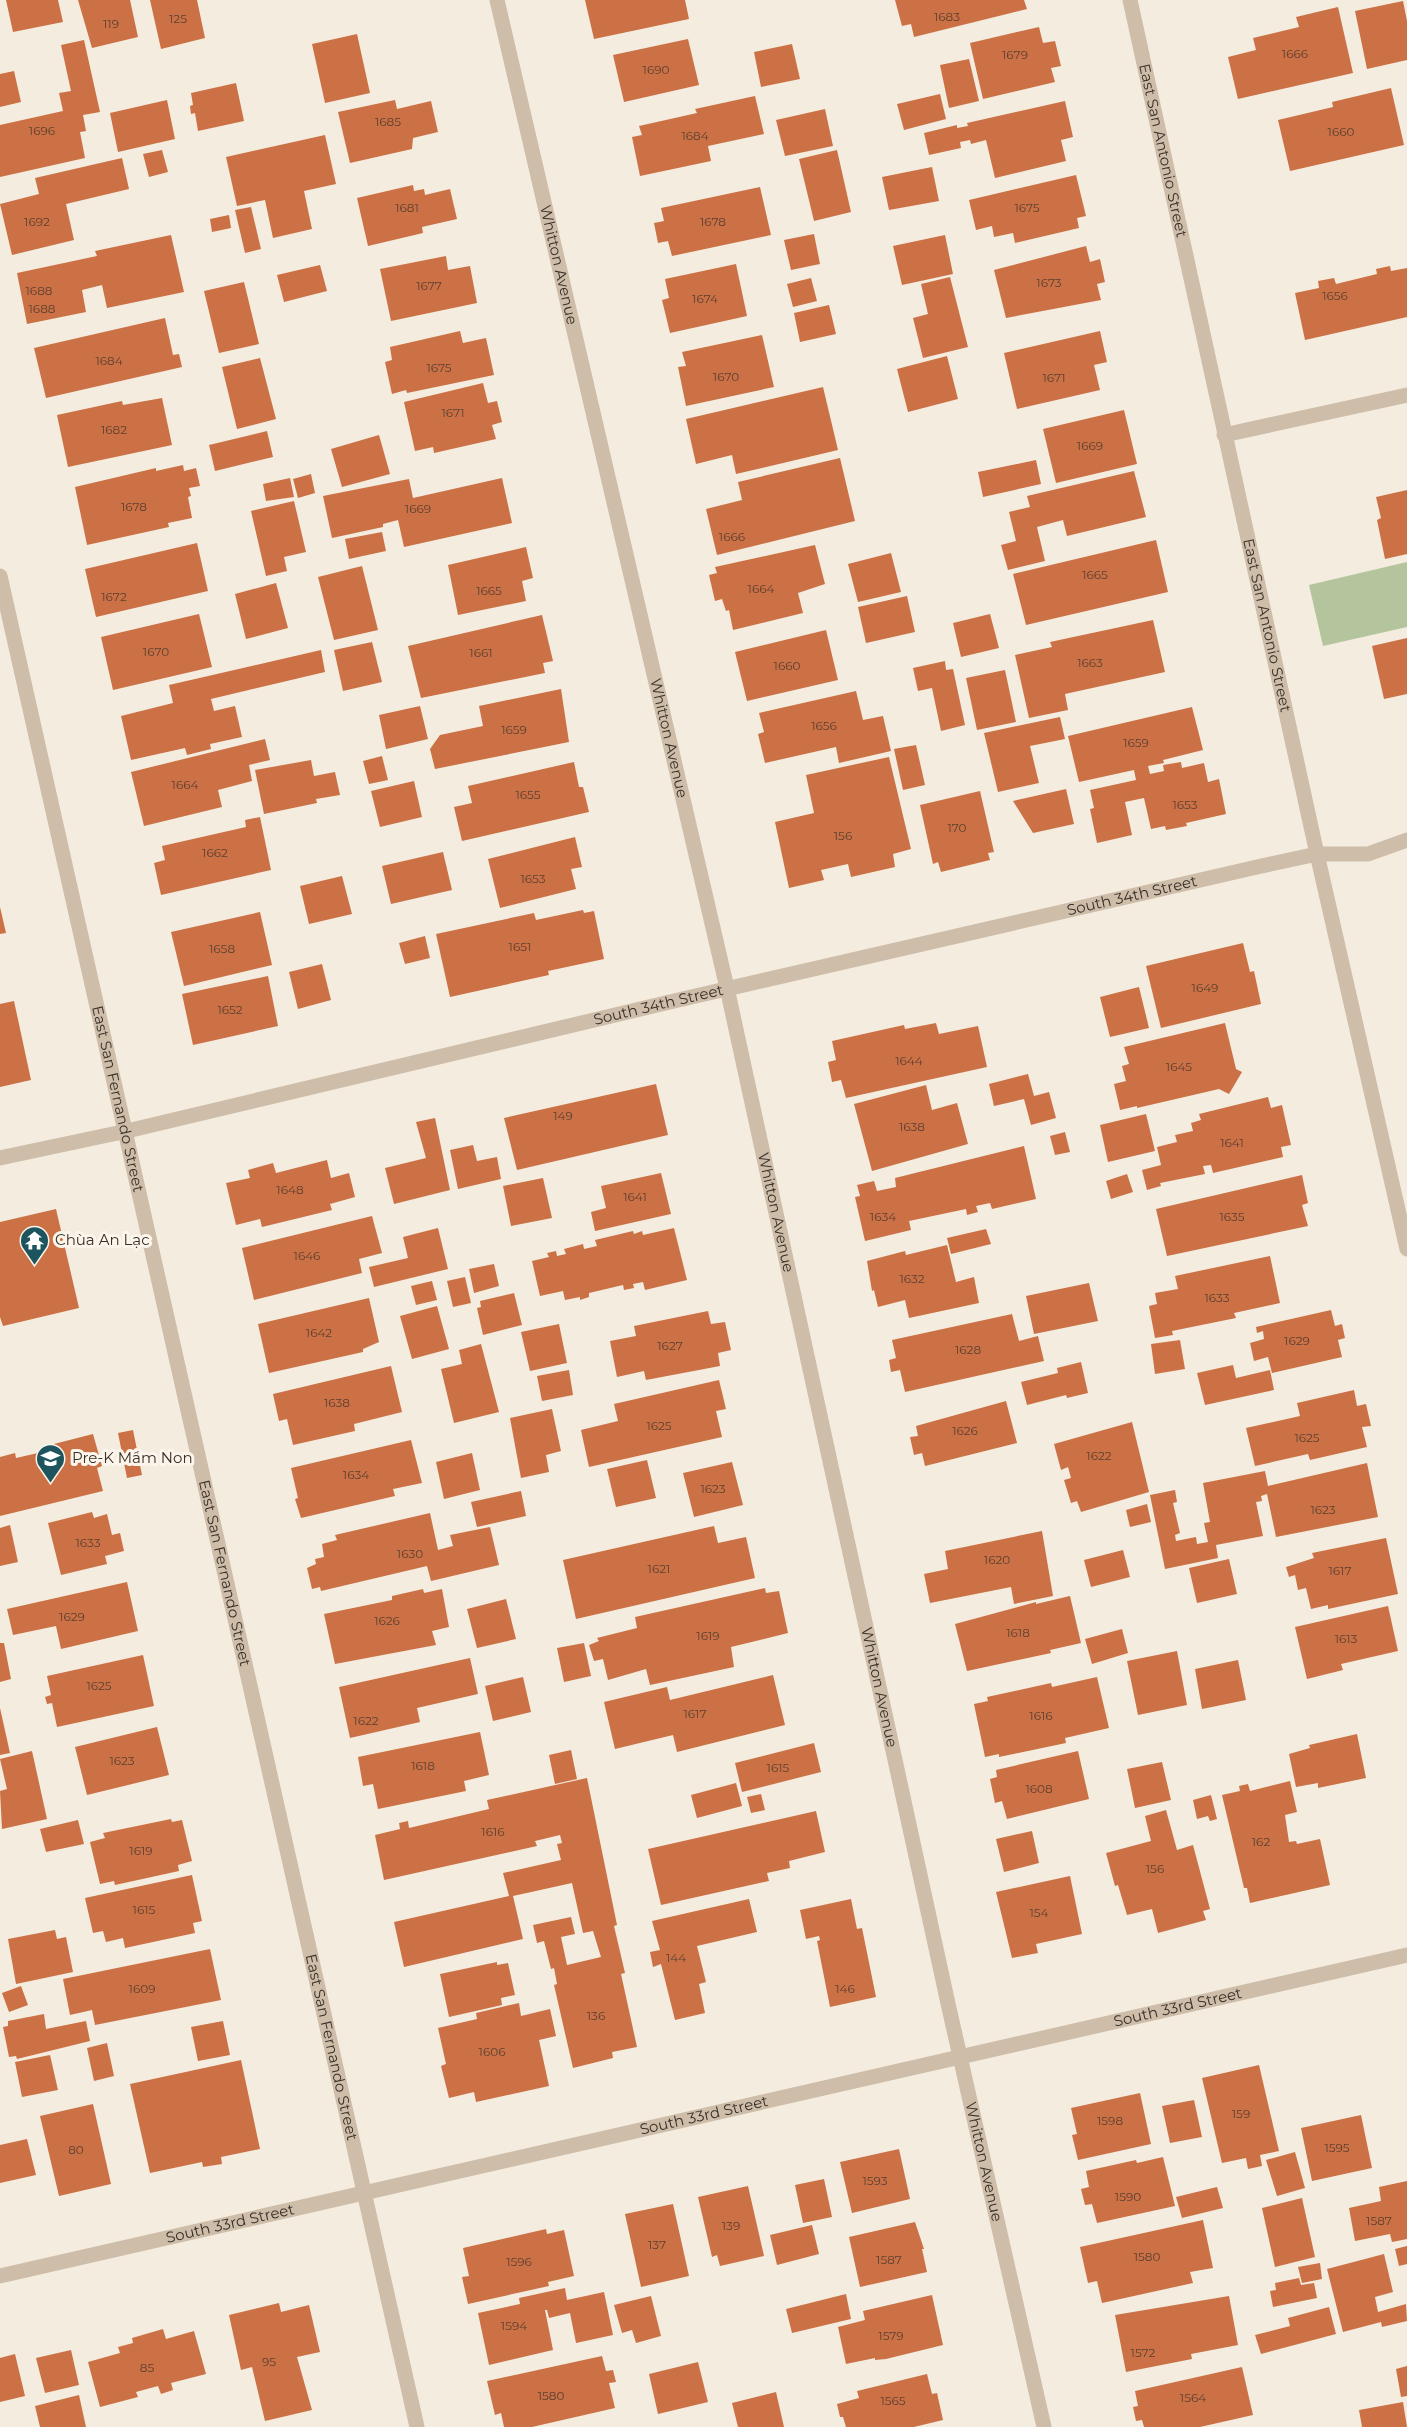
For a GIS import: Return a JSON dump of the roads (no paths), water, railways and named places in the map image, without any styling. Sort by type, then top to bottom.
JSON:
[{"type":"street","name":"Whitton Avenue","points":[[497,0],[727,988],[960,2056],[1044,2427]]},
{"type":"street","name":"East San Antonio Street","points":[[1130,0],[1224,435],[1407,1250]]},
{"type":"street","points":[[1224,435],[1407,396]]},
{"type":"street","name":"East San Fernando Street","points":[[0,576],[127,1131],[363,2195],[417,2427]]},
{"type":"street","name":"South 34th Street","points":[[0,1158],[127,1131],[727,988],[1317,854],[1368,854],[1407,840]]},
{"type":"street","name":"South 33rd Street","points":[[0,2276],[1407,1955]]},
{"type":"place","name":"Chùa An Lạc","points":[[34,1266]]},
{"type":"place","name":"Pre-K Mầm Non","points":[[51,1484]]}]
